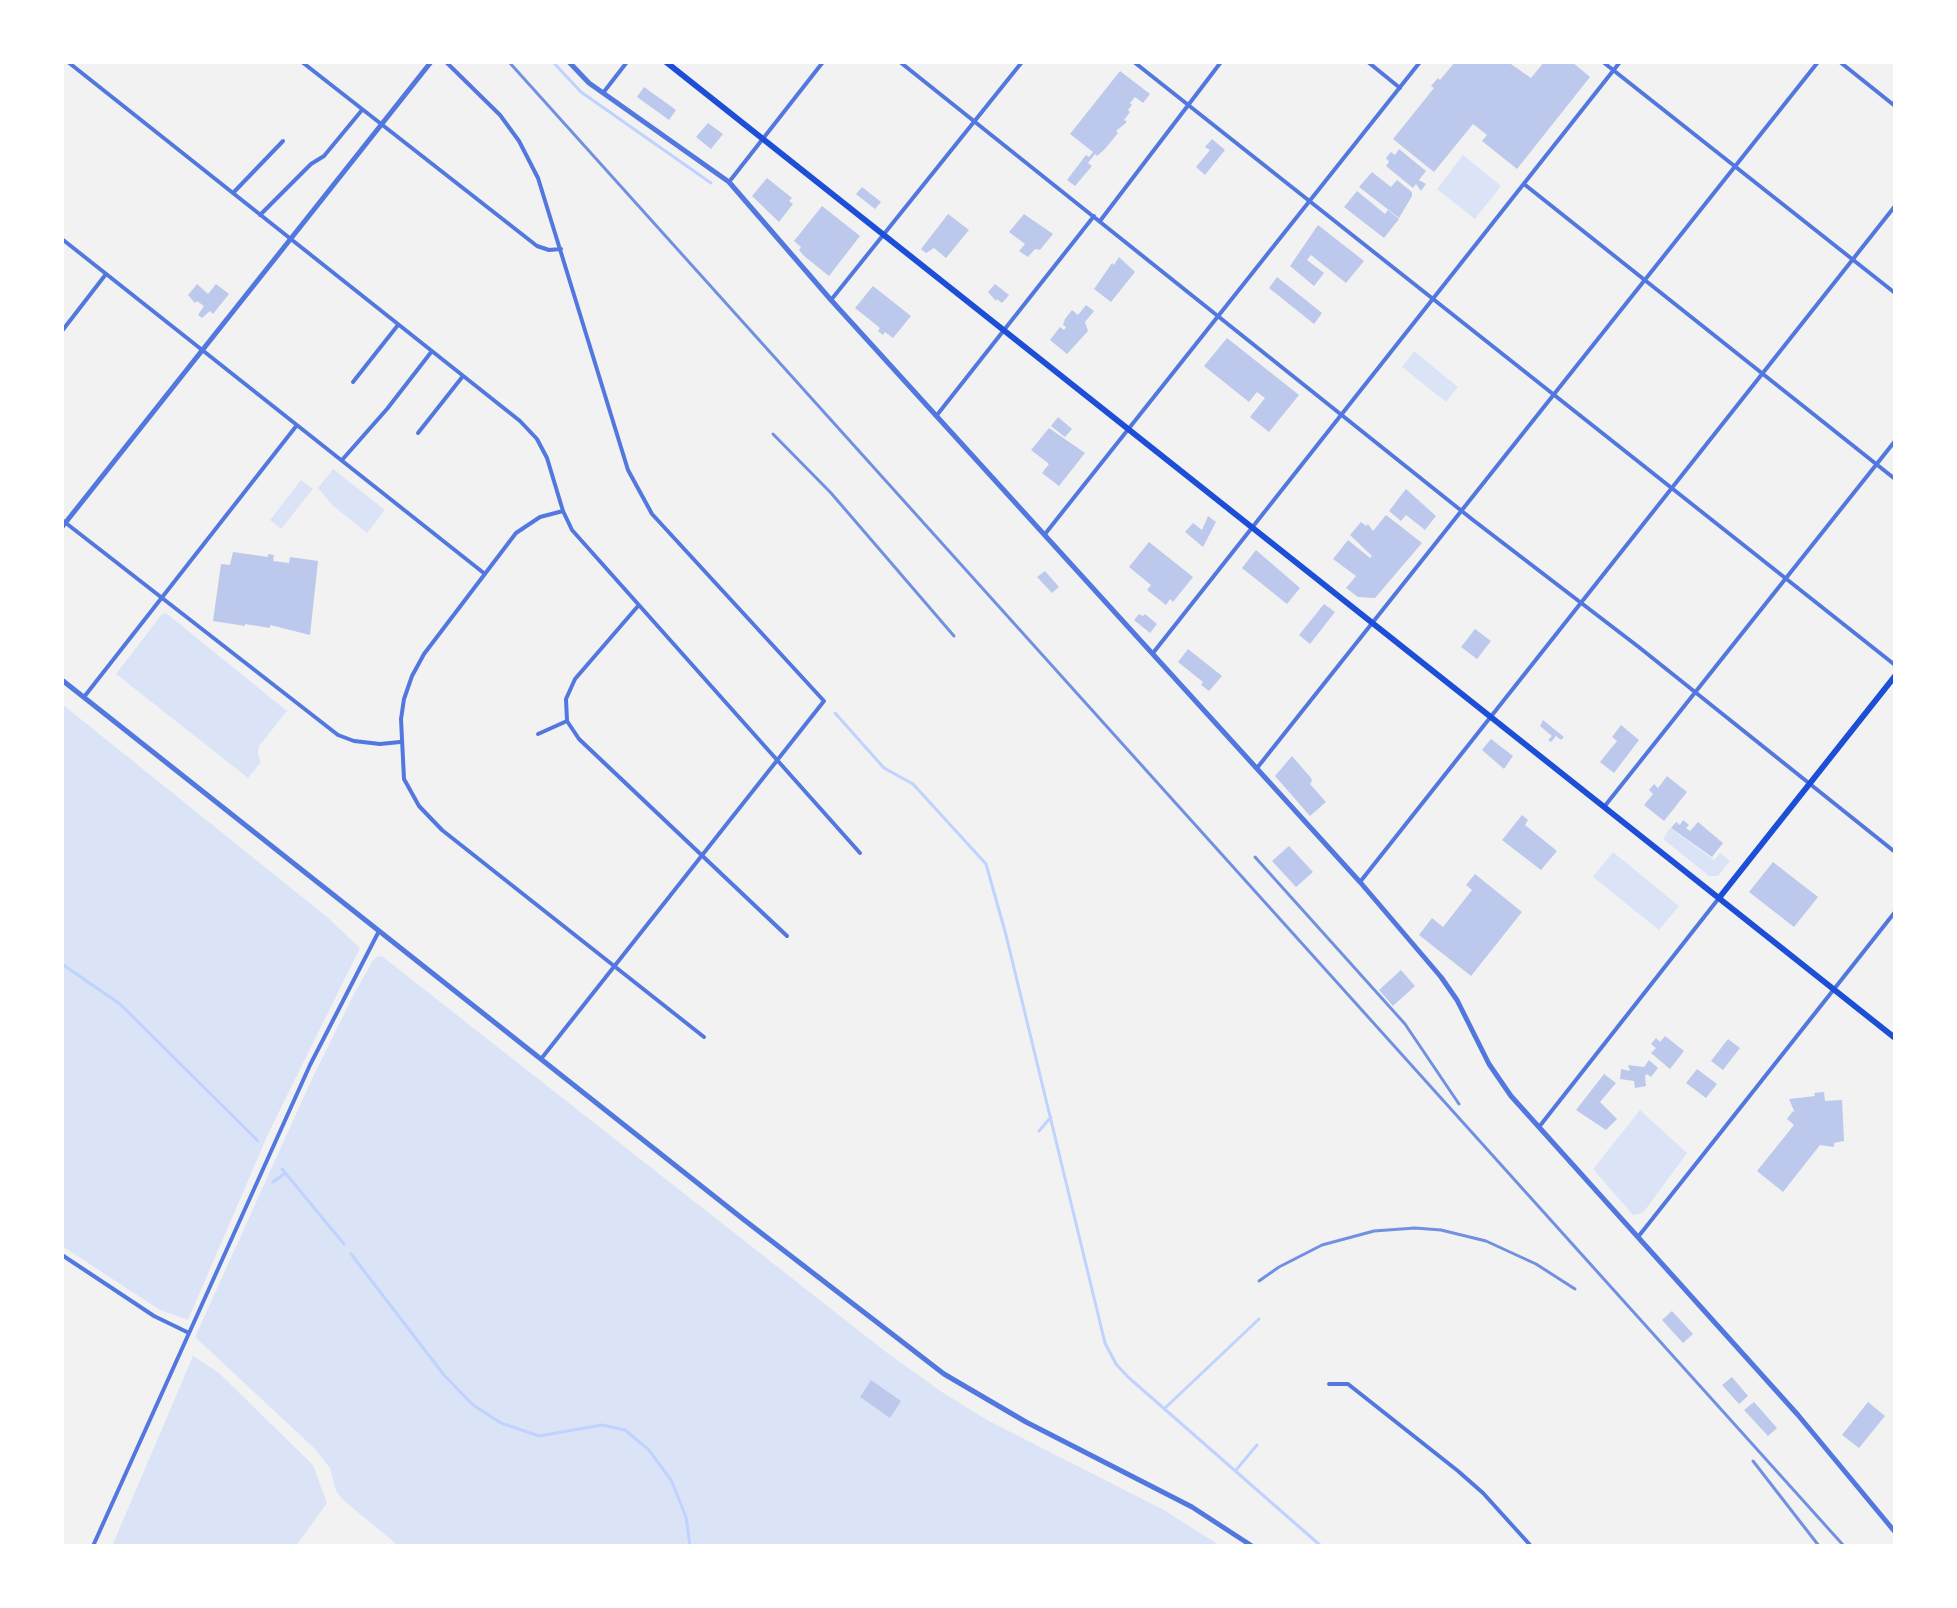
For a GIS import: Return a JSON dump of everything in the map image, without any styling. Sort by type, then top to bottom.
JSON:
[{"type":"main road","points":[[666,62],[1895,1038]]},
{"type":"main road","points":[[1719,898],[1895,676]]},
{"type":"street","points":[[64,62],[520,421],[537,439],[547,458],[572,530],[860,853]]},
{"type":"street","points":[[302,62],[537,246],[549,250],[561,249]]},
{"type":"street","points":[[401,742],[380,744],[354,741],[338,735],[63,523],[431,62]]},
{"type":"street","points":[[446,62],[500,115],[519,141],[538,178],[628,470],[652,514],[824,701],[541,1059]]},
{"type":"street","points":[[569,62],[589,83],[729,182],[831,300],[1360,882],[1441,977],[1457,1000],[1500,1082],[1798,1415],[1895,1532]]},
{"type":"street","points":[[603,93],[627,62]]},
{"type":"street","points":[[729,182],[823,62]]},
{"type":"street","points":[[900,62],[1895,852]]},
{"type":"street","points":[[831,300],[1022,62]]},
{"type":"street","points":[[1134,62],[1895,665]]},
{"type":"street","points":[[1100,221],[1221,62]]},
{"type":"street","points":[[1368,62],[1400,88]]},
{"type":"street","points":[[1045,534],[1420,62]]},
{"type":"street","points":[[1603,62],[1895,293]]},
{"type":"street","points":[[1153,653],[1620,62]]},
{"type":"street","points":[[1257,769],[1818,62]]},
{"type":"street","points":[[1840,62],[1895,106]]},
{"type":"street","points":[[260,215],[311,164],[324,156],[362,110]]},
{"type":"street","points":[[233,193],[283,141]]},
{"type":"street","points":[[1524,184],[1895,479]]},
{"type":"street","points":[[1360,882],[1895,206]]},
{"type":"street","points":[[937,415],[1094,216]]},
{"type":"street","points":[[62,239],[485,574]]},
{"type":"street","points":[[62,331],[106,274]]},
{"type":"street","points":[[353,382],[398,325]]},
{"type":"street","points":[[341,460],[387,409],[432,351]]},
{"type":"street","points":[[418,433],[463,376]]},
{"type":"street","points":[[84,697],[297,425]]},
{"type":"street","points":[[1604,807],[1895,441]]},
{"type":"street","points":[[563,511],[540,517],[516,533],[424,654],[404,699],[401,742],[404,779],[419,806],[442,830],[704,1037]]},
{"type":"street","points":[[638,606],[575,679],[566,699],[567,721],[579,739],[787,936]]},
{"type":"street","points":[[62,680],[944,1374],[1026,1422],[1192,1507],[1252,1546]]},
{"type":"street","points":[[538,734],[567,721]]},
{"type":"street","points":[[1539,1127],[1719,898]]},
{"type":"street","points":[[1638,1237],[1895,912]]},
{"type":"street","points":[[93,1546],[310,1065],[379,931]]},
{"type":"street","points":[[62,1255],[154,1316],[190,1334]]},
{"type":"street","points":[[1329,1384],[1348,1384],[1458,1471],[1483,1493],[1531,1546]]},
{"type":"path","points":[[62,779],[62,802]]},
{"type":"shaded area","points":[[1463,155],[1501,186],[1475,219],[1437,189]]},
{"type":"shaded area","points":[[1414,351],[1458,387],[1446,402],[1402,367]]},
{"type":"shaded area","points":[[333,469],[385,510],[367,533],[332,505],[318,488]]},
{"type":"shaded area","points":[[301,480],[313,489],[281,529],[270,520]]},
{"type":"shaded area","points":[[166,613],[287,711],[259,746],[261,762],[248,778],[116,674],[162,614]]},
{"type":"shaded area","points":[[62,704],[327,917],[360,948],[269,1132],[188,1320],[160,1310],[62,1246]]},
{"type":"shaded area","points":[[1670,828],[1714,860],[1720,853],[1730,861],[1718,876],[1709,876],[1663,839]]},
{"type":"shaded area","points":[[1613,852],[1679,906],[1659,930],[1593,877]]},
{"type":"shaded area","points":[[378,956],[886,1352],[942,1392],[987,1420],[1162,1509],[1221,1546],[399,1546],[343,1500],[336,1491],[330,1468],[313,1447],[195,1337],[311,1081],[354,994]]},
{"type":"shaded area","points":[[1640,1110],[1687,1153],[1643,1213],[1633,1215],[1593,1169]]},
{"type":"shaded area","points":[[193,1356],[219,1373],[313,1465],[327,1503],[296,1546],[112,1546]]},
{"type":"building","points":[[1455,62],[1508,62],[1531,78],[1544,62],[1572,62],[1590,77],[1517,169],[1482,141],[1487,135],[1473,124],[1434,172],[1393,139],[1434,88],[1431,86]]},
{"type":"building","points":[[1120,71],[1150,94],[1143,103],[1135,97],[1130,103],[1130,112],[1124,120],[1127,122],[1116,131],[1118,133],[1105,149],[1097,156],[1095,154],[1088,163],[1092,166],[1075,186],[1067,180],[1086,155],[1089,157],[1093,152],[1070,134]]},
{"type":"building","points":[[644,87],[676,110],[669,120],[637,97]]},
{"type":"building","points":[[708,123],[723,134],[711,149],[696,137]]},
{"type":"building","points":[[1212,139],[1225,150],[1205,175],[1196,167],[1210,150],[1205,147]]},
{"type":"building","points":[[1399,149],[1426,171],[1419,180],[1426,184],[1421,191],[1416,184],[1413,188],[1386,166],[1389,162],[1386,158],[1391,152],[1395,155]]},
{"type":"building","points":[[1372,172],[1391,187],[1397,180],[1412,192],[1399,218],[1359,187]]},
{"type":"building","points":[[767,178],[792,198],[789,201],[793,204],[779,222],[752,196]]},
{"type":"building","points":[[862,187],[881,202],[875,209],[856,194]]},
{"type":"building","points":[[1357,191],[1385,214],[1388,210],[1399,219],[1384,238],[1344,207]]},
{"type":"building","points":[[822,206],[860,236],[829,276],[804,256],[799,250],[801,247],[794,241]]},
{"type":"building","points":[[948,214],[969,230],[946,258],[934,248],[926,253],[921,249]]},
{"type":"building","points":[[1024,214],[1053,234],[1040,250],[1035,249],[1028,257],[1019,251],[1025,244],[1009,232]]},
{"type":"building","points":[[1318,225],[1364,261],[1346,283],[1311,255],[1307,260],[1324,273],[1314,286],[1290,266]]},
{"type":"building","points":[[1119,257],[1135,272],[1111,302],[1094,289]]},
{"type":"building","points":[[1277,277],[1322,313],[1314,324],[1269,288]]},
{"type":"building","points":[[197,284],[208,294],[216,284],[229,294],[213,314],[210,311],[202,318],[198,315],[204,306],[197,301],[195,303],[188,295]]},
{"type":"building","points":[[995,284],[1009,295],[1002,303],[988,292]]},
{"type":"building","points":[[873,286],[911,316],[893,338],[885,332],[883,335],[878,331],[880,328],[855,308]]},
{"type":"building","points":[[1086,305],[1094,311],[1085,322],[1088,331],[1067,354],[1050,340],[1060,327],[1064,330],[1065,319],[1072,310],[1078,315]]},
{"type":"building","points":[[1227,338],[1299,395],[1269,432],[1250,417],[1265,398],[1257,392],[1249,402],[1204,366]]},
{"type":"building","points":[[1058,417],[1072,429],[1065,437],[1051,426]]},
{"type":"building","points":[[1049,428],[1085,453],[1059,486],[1042,473],[1049,464],[1031,450]]},
{"type":"building","points":[[1406,489],[1436,516],[1425,530],[1406,515],[1401,521],[1389,511]]},
{"type":"building","points":[[1386,515],[1422,543],[1375,598],[1358,597],[1346,588],[1356,576],[1333,559],[1348,540],[1370,558],[1372,556],[1350,535],[1361,522],[1366,526],[1368,524],[1373,531]]},
{"type":"building","points":[[1208,516],[1216,522],[1203,547],[1185,532],[1193,523],[1202,530]]},
{"type":"building","points":[[1149,542],[1193,577],[1173,602],[1170,599],[1166,605],[1147,590],[1151,585],[1129,567]]},
{"type":"building","points":[[1256,550],[1300,588],[1287,604],[1242,568]]},
{"type":"building","points":[[233,552],[268,557],[268,554],[274,555],[273,561],[289,563],[290,557],[318,561],[310,635],[270,625],[270,628],[213,621],[221,564],[230,565]]},
{"type":"building","points":[[1045,571],[1059,587],[1052,593],[1037,577]]},
{"type":"building","points":[[1324,604],[1335,612],[1310,644],[1299,635]]},
{"type":"building","points":[[1139,614],[1145,614],[1157,624],[1150,633],[1134,620]]},
{"type":"building","points":[[1475,629],[1491,641],[1477,659],[1461,647]]},
{"type":"building","points":[[1188,649],[1222,676],[1209,691],[1201,685],[1203,682],[1178,662]]},
{"type":"building","points":[[1543,720],[1564,737],[1561,740],[1556,736],[1551,742],[1548,740],[1552,736],[1540,726]]},
{"type":"building","points":[[1621,725],[1639,740],[1614,773],[1600,762],[1617,741],[1612,737]]},
{"type":"building","points":[[1491,739],[1513,756],[1504,769],[1482,750]]},
{"type":"building","points":[[1292,756],[1326,802],[1310,816],[1275,776]]},
{"type":"building","points":[[1667,776],[1687,792],[1664,821],[1644,805],[1653,794],[1649,790],[1654,784],[1658,788]]},
{"type":"building","points":[[1522,815],[1528,820],[1525,825],[1557,851],[1541,870],[1502,840]]},
{"type":"building","points":[[1683,820],[1690,831],[1698,822],[1723,843],[1712,857],[1671,828],[1676,822],[1680,825]]},
{"type":"building","points":[[1289,846],[1313,872],[1296,887],[1272,861]]},
{"type":"building","points":[[1773,862],[1818,897],[1794,927],[1749,892]]},
{"type":"building","points":[[1475,874],[1522,912],[1471,976],[1419,935],[1432,918],[1443,927],[1472,890],[1466,885]]},
{"type":"building","points":[[1401,970],[1415,986],[1393,1006],[1379,990]]},
{"type":"building","points":[[1665,1036],[1684,1051],[1670,1069],[1651,1053],[1656,1048],[1651,1044],[1656,1038],[1660,1042]]},
{"type":"building","points":[[1728,1039],[1740,1048],[1723,1070],[1711,1061]]},
{"type":"building","points":[[1649,1060],[1658,1068],[1651,1077],[1645,1076],[1646,1086],[1635,1088],[1634,1081],[1620,1079],[1621,1069],[1630,1071],[1628,1065],[1644,1067]]},
{"type":"building","points":[[1697,1069],[1717,1084],[1706,1098],[1686,1083]]},
{"type":"building","points":[[1604,1074],[1616,1083],[1600,1102],[1617,1119],[1606,1130],[1576,1110]]},
{"type":"building","points":[[1824,1092],[1825,1101],[1842,1100],[1844,1141],[1834,1143],[1834,1147],[1820,1145],[1783,1192],[1757,1171],[1794,1125],[1787,1119],[1793,1111],[1795,1113],[1789,1099]]},
{"type":"building","points":[[1672,1311],[1693,1334],[1683,1343],[1662,1320]]},
{"type":"building","points":[[1732,1377],[1748,1396],[1739,1404],[1722,1385]]},
{"type":"building","points":[[871,1380],[901,1401],[890,1418],[860,1397]]},
{"type":"building","points":[[1754,1402],[1777,1428],[1768,1436],[1744,1410]]},
{"type":"building","points":[[1868,1402],[1885,1416],[1859,1448],[1842,1435]]},
{"type":"waterway","points":[[553,62],[581,92],[711,183]]},
{"type":"waterway","points":[[835,713],[884,768],[913,784],[986,864],[1105,1343],[1116,1364],[1321,1546]]},
{"type":"waterway","points":[[62,964],[120,1004],[258,1141]]},
{"type":"waterway","points":[[1039,1131],[1051,1117]]},
{"type":"waterway","points":[[282,1169],[344,1244]]},
{"type":"waterway","points":[[273,1182],[285,1173]]},
{"type":"waterway","points":[[351,1254],[444,1375],[473,1405],[501,1423],[539,1436],[602,1425],[625,1430],[649,1450],[671,1480],[686,1517],[690,1546]]},
{"type":"waterway","points":[[1164,1409],[1259,1319]]},
{"type":"waterway","points":[[1236,1470],[1257,1445]]},
{"type":"railway","points":[[509,62],[1844,1546]]},
{"type":"railway","points":[[773,434],[831,493],[954,636]]},
{"type":"railway","points":[[1255,857],[1405,1024],[1459,1104]]},
{"type":"railway","points":[[1259,1281],[1322,1245],[1374,1231],[1415,1228],[1441,1230],[1486,1241],[1536,1264],[1575,1289]]},
{"type":"railway","points":[[1753,1461],[1819,1546]]}]
